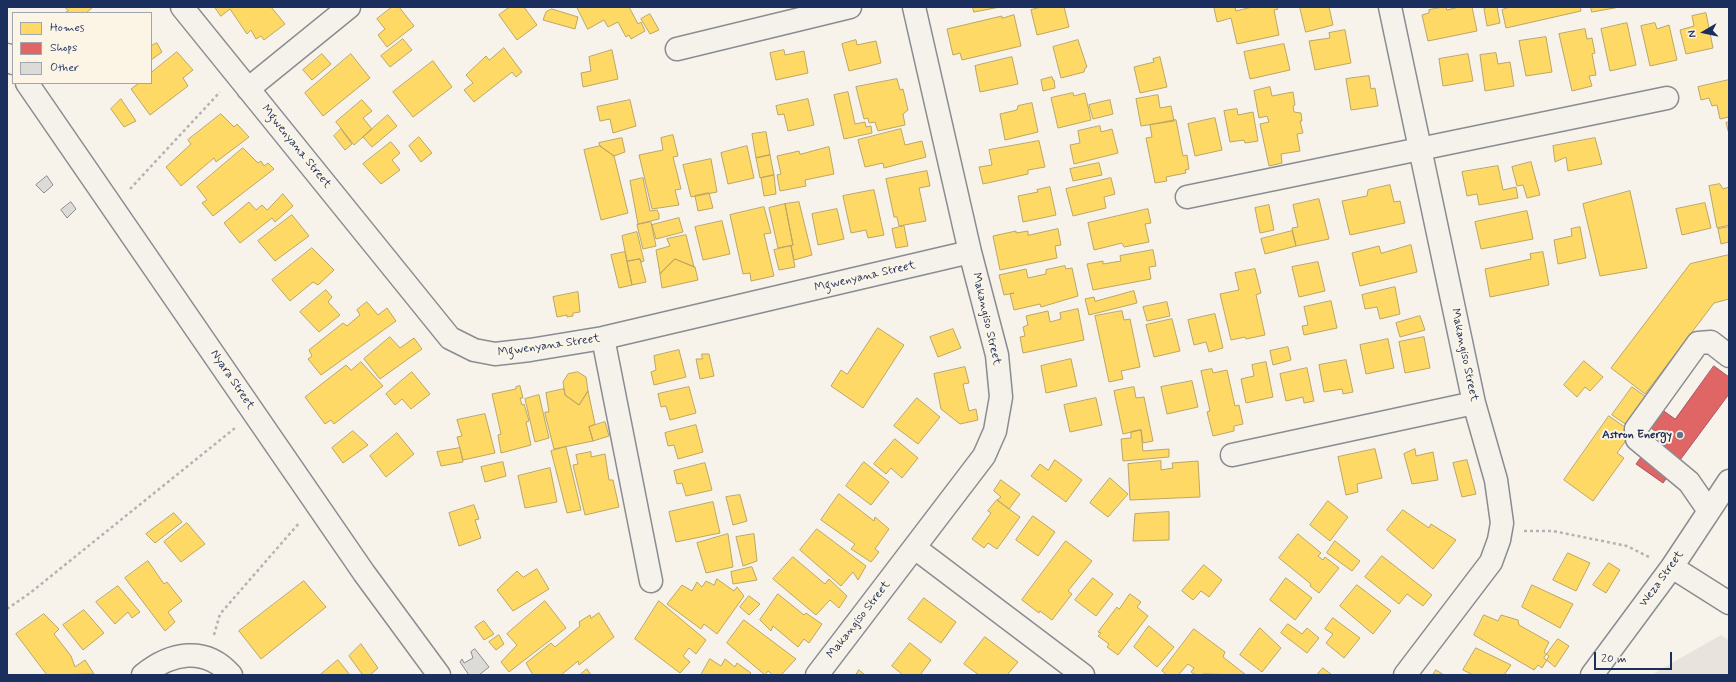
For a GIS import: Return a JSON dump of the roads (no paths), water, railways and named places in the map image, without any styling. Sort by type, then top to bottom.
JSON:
[{"type":"street","name":"Mgwenyana Street","points":[[182,7],[450,338],[474,350],[494,354],[530,350],[604,338],[970,252]]},
{"type":"street","points":[[242,82],[349,7]]},
{"type":"street","points":[[677,49],[850,7]]},
{"type":"street","name":"Makangiso Street","points":[[817,675],[984,456],[995,431],[1001,397],[997,355],[970,252],[914,7]]},
{"type":"street","name":"Makangiso Street","points":[[1390,7],[1474,403],[1496,480],[1501,508],[1501,531],[1491,562],[1405,675]]},
{"type":"street","name":"Nyara Street","points":[[28,84],[364,573],[440,675]]},
{"type":"street","points":[[1187,198],[1667,98]]},
{"type":"street","points":[[604,338],[651,582]]},
{"type":"street","points":[[1709,511],[1689,482],[1637,439],[1636,429],[1698,343],[1711,342],[1729,356]]},
{"type":"street","points":[[1232,455],[1474,403]]},
{"type":"street","name":"Weza Street","points":[[1592,675],[1672,567],[1729,481]]},
{"type":"street","points":[[915,548],[1083,675]]},
{"type":"street","points":[[1672,567],[1729,602]]},
{"type":"street","points":[[143,675],[156,665],[177,656],[192,655],[208,658],[224,668],[231,675]]},
{"type":"place","name":"Astron Energy","points":[[1680,435]]}]
